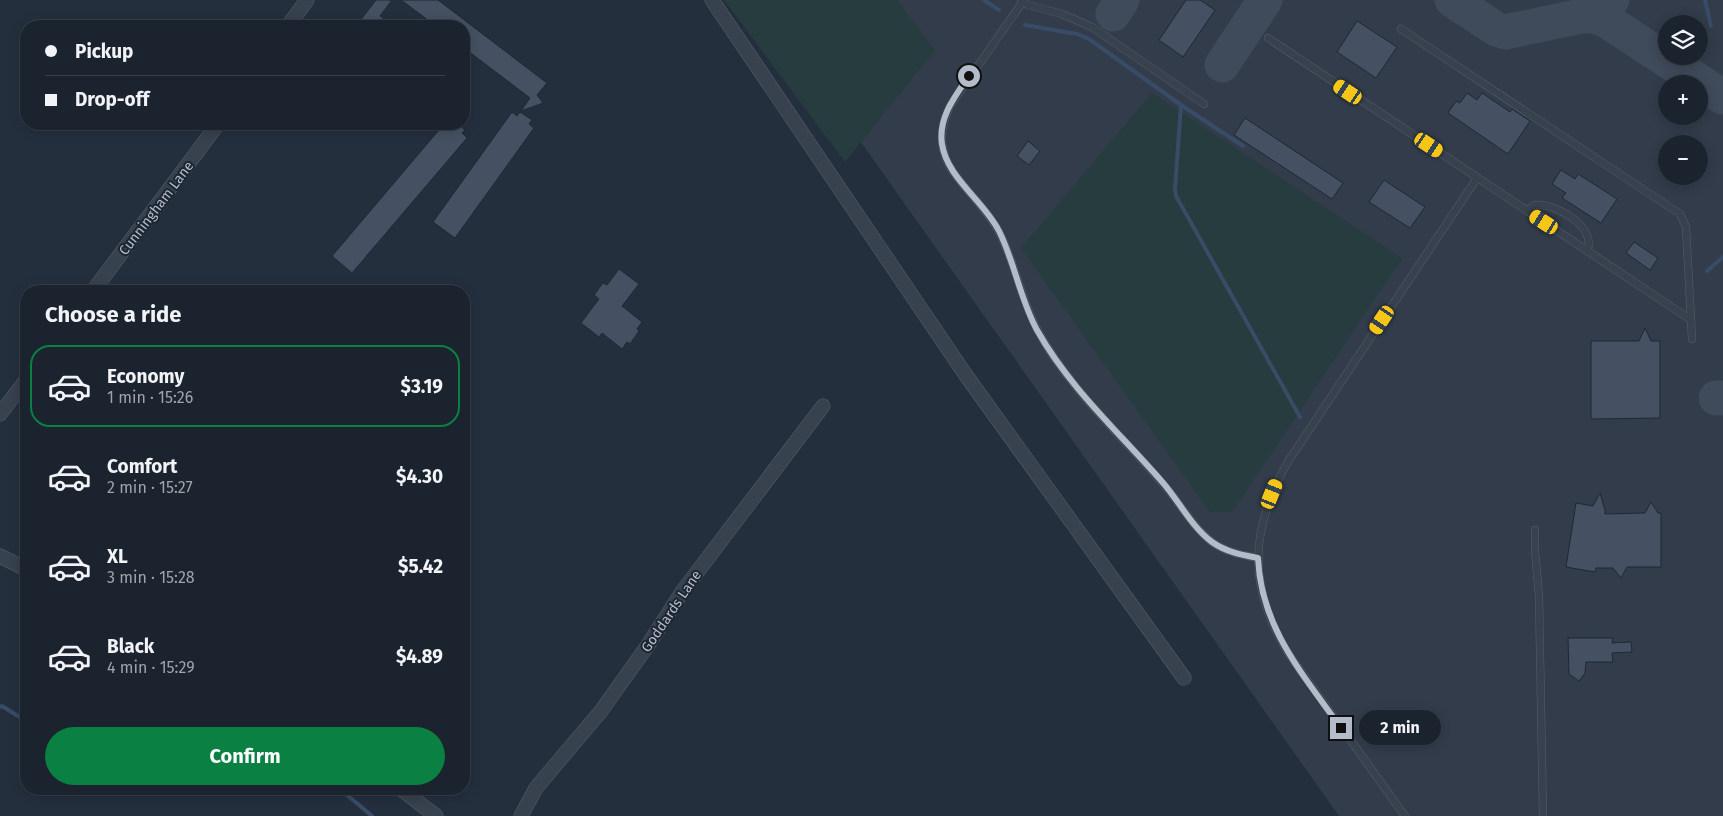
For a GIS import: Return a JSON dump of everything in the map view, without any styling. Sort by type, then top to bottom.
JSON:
[{"type":"street","points":[[292,20],[307,0]]},
{"type":"street","points":[[712,0],[965,374],[1184,678]]},
{"type":"street","name":"Cunningham Lane","points":[[97,285],[214,130]]},
{"type":"street","points":[[0,414],[20,388]]},
{"type":"street","name":"Goddards Lane","points":[[521,816],[536,788],[605,706],[682,592],[823,406]]},
{"type":"street","points":[[0,556],[20,566]]},
{"type":"street","points":[[409,795],[436,816]]},
{"type":"lane","points":[[1204,104],[1092,27],[1076,19],[1035,8],[1023,1],[950,106],[944,118],[941,142],[948,165],[984,208],[999,232],[1013,265],[1024,302],[1036,328],[1071,380],[1164,485],[1204,535],[1225,549],[1258,558]]},
{"type":"lane","points":[[1401,29],[1680,214],[1686,227],[1692,339]]},
{"type":"lane","points":[[1268,38],[1691,320]]},
{"type":"lane","points":[[1404,816],[1282,644],[1272,623],[1262,592],[1258,558],[1259,540],[1264,518],[1282,473],[1477,178]]},
{"type":"lane","points":[[1528,211],[1538,204],[1553,207],[1567,214],[1580,225],[1587,236],[1590,243],[1587,251]]},
{"type":"lane","points":[[1535,530],[1539,602],[1543,816]]},
{"type":"shaded area","points":[[760,0],[1723,0],[1723,816],[1339,816]]},
{"type":"green space","points":[[724,0],[897,0],[935,50],[845,162]]},
{"type":"green space","points":[[1152,93],[1402,258],[1232,512],[1210,512],[1021,248]]},
{"type":"building","points":[[376,0],[392,0],[380,16],[386,20],[361,20]]},
{"type":"building","points":[[401,0],[438,0],[464,20],[428,20]]},
{"type":"building","points":[[1186,0],[1200,0],[1215,10],[1183,57],[1159,40]]},
{"type":"building","points":[[1357,21],[1397,47],[1376,78],[1337,52]]},
{"type":"building","points":[[470,24],[547,83],[537,95],[543,103],[521,111],[530,98],[470,53]]},
{"type":"building","points":[[1467,93],[1477,100],[1482,93],[1510,112],[1512,109],[1530,121],[1508,154],[1448,113],[1456,101],[1460,103]]},
{"type":"building","points":[[512,112],[517,116],[520,112],[532,120],[529,124],[534,128],[455,238],[433,222]]},
{"type":"building","points":[[1245,118],[1343,183],[1332,199],[1234,135]]},
{"type":"building","points":[[439,130],[465,130],[462,133],[467,138],[352,273],[332,256]]},
{"type":"building","points":[[1028,141],[1040,151],[1029,165],[1017,156]]},
{"type":"building","points":[[1561,170],[1575,179],[1578,174],[1617,199],[1601,223],[1562,198],[1566,193],[1552,184]]},
{"type":"building","points":[[1384,180],[1425,207],[1410,228],[1369,202]]},
{"type":"building","points":[[1634,242],[1658,258],[1650,270],[1626,253]]},
{"type":"building","points":[[619,269],[639,284],[622,306],[642,322],[637,329],[639,331],[630,344],[627,342],[622,349],[602,333],[599,337],[581,323],[599,299],[594,295],[603,283],[607,285]]},
{"type":"building","points":[[1645,328],[1651,341],[1660,341],[1660,418],[1591,419],[1591,341],[1639,341]]},
{"type":"building","points":[[1600,493],[1605,514],[1645,513],[1651,502],[1658,513],[1661,513],[1661,567],[1627,567],[1621,578],[1613,568],[1596,568],[1595,572],[1566,567],[1576,503],[1593,506]]},
{"type":"building","points":[[1568,638],[1613,638],[1612,643],[1631,642],[1632,652],[1612,653],[1613,662],[1586,662],[1585,673],[1579,681],[1569,674]]},
{"type":"waterway","points":[[984,0],[999,10]]},
{"type":"waterway","points":[[1705,0],[1711,26]]},
{"type":"waterway","points":[[1025,25],[1077,34],[1089,39],[1181,105],[1243,146]]},
{"type":"waterway","points":[[1181,105],[1176,196],[1300,417]]},
{"type":"waterway","points":[[1707,271],[1723,257]]},
{"type":"waterway","points":[[0,707],[2,706],[20,717]]},
{"type":"waterway","points":[[347,795],[372,816]]},
{"type":"taxiway","points":[[1113,14],[1122,0]]},
{"type":"taxiway","points":[[1222,65],[1265,0]]},
{"type":"taxiway","points":[[1452,0],[1496,29],[1505,32],[1591,14],[1601,10],[1612,0]]},
{"type":"taxiway","points":[[1583,16],[1594,16],[1607,21],[1723,97]]},
{"type":"taxiway","points":[[1716,398],[1723,398]]},
{"type":"route","points":[[969,76],[958,91],[944,118],[941,142],[948,165],[975,196],[999,232],[1007,248],[1027,308],[1036,328],[1066,374],[1091,406],[1169,490],[1204,535],[1212,542],[1230,551],[1258,558],[1262,592],[1268,614],[1277,635],[1341,728]]}]
